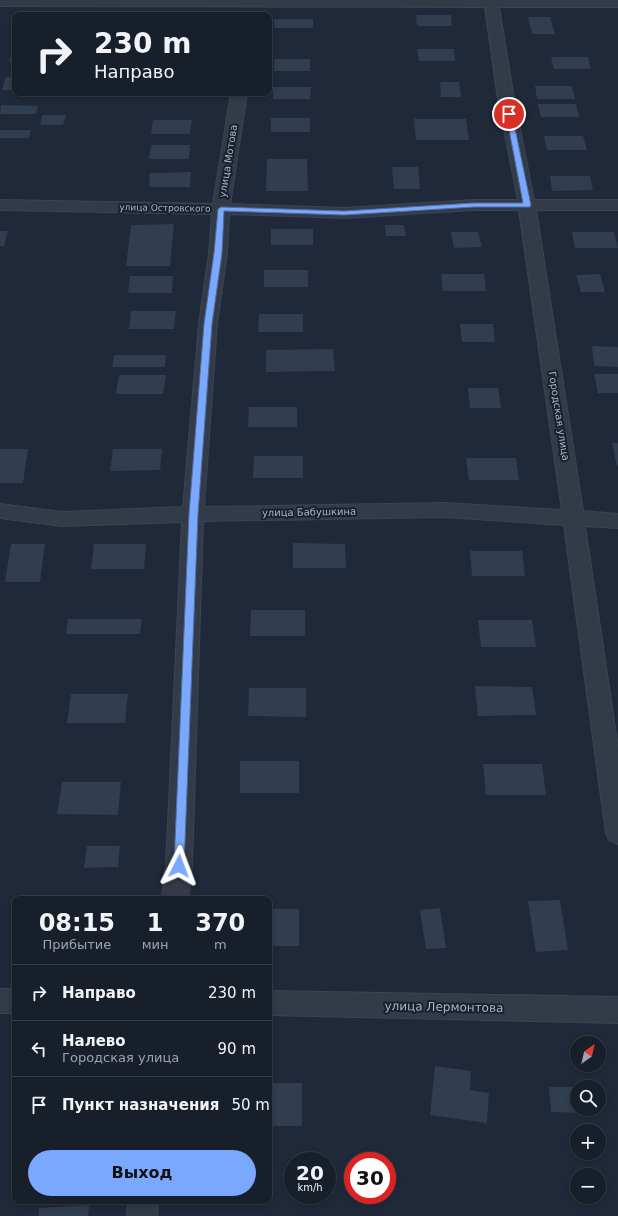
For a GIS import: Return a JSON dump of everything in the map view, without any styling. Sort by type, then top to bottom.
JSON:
[{"type":"street","points":[[0,2],[240,5],[491,1],[618,3]]},
{"type":"street","name":"Городская улица","points":[[491,1],[506,99],[527,205],[574,519],[618,833]]},
{"type":"street","name":"улица Мотова","points":[[175,896],[180,850],[193,514],[208,324],[218,253],[221,209],[239,96]]},
{"type":"street","name":"улица Островского","points":[[0,205],[344,213],[474,205],[618,205]]},
{"type":"street","name":"улица Бабушкина","points":[[0,511],[62,519],[193,514],[445,510],[618,521]]},
{"type":"street","points":[[0,1001],[12,1001]]},
{"type":"street","name":"улица Лермонтова","points":[[272,1003],[618,1010]]},
{"type":"street","points":[[142,1216],[143,1204]]},
{"type":"building","points":[[416,15],[451,15],[452,26],[417,26]]},
{"type":"building","points":[[528,17],[550,17],[555,34],[532,34]]},
{"type":"building","points":[[274,19],[313,19],[313,28],[274,28]]},
{"type":"building","points":[[417,49],[454,49],[455,61],[419,61]]},
{"type":"building","points":[[12,51],[12,62],[9,62]]},
{"type":"building","points":[[551,57],[588,57],[591,69],[554,69]]},
{"type":"building","points":[[274,59],[310,59],[310,71],[274,71]]},
{"type":"building","points":[[6,77],[12,77],[12,90],[2,90]]},
{"type":"building","points":[[440,82],[459,82],[461,97],[441,97]]},
{"type":"building","points":[[535,86],[572,86],[575,99],[537,99]]},
{"type":"building","points":[[273,87],[311,87],[310,99],[273,99]]},
{"type":"building","points":[[538,104],[576,104],[579,117],[541,117]]},
{"type":"building","points":[[1,105],[38,106],[36,114],[0,114]]},
{"type":"building","points":[[42,115],[66,115],[63,125],[40,125]]},
{"type":"building","points":[[271,118],[310,118],[310,132],[271,132]]},
{"type":"building","points":[[414,119],[466,119],[469,140],[416,140]]},
{"type":"building","points":[[153,120],[192,120],[190,134],[151,134]]},
{"type":"building","points":[[0,130],[31,130],[29,138],[0,138]]},
{"type":"building","points":[[544,136],[583,136],[587,150],[547,150]]},
{"type":"building","points":[[151,145],[190,145],[189,159],[149,159]]},
{"type":"building","points":[[267,159],[307,159],[308,191],[266,191]]},
{"type":"building","points":[[392,167],[418,167],[420,189],[394,189]]},
{"type":"building","points":[[191,172],[190,187],[149,187],[150,173]]},
{"type":"building","points":[[550,176],[590,176],[593,190],[552,191]]},
{"type":"building","points":[[174,224],[170,266],[126,266],[131,225]]},
{"type":"building","points":[[385,225],[404,225],[406,236],[386,236]]},
{"type":"building","points":[[271,229],[313,229],[313,245],[271,245]]},
{"type":"building","points":[[0,231],[8,231],[4,246],[0,246]]},
{"type":"building","points":[[451,232],[478,232],[482,247],[454,248]]},
{"type":"building","points":[[572,232],[614,232],[618,248],[575,248]]},
{"type":"building","points":[[264,270],[308,270],[308,287],[264,287]]},
{"type":"building","points":[[441,274],[484,274],[486,291],[443,291]]},
{"type":"building","points":[[600,274],[605,292],[581,292],[576,275]]},
{"type":"building","points":[[130,276],[173,276],[172,293],[128,293]]},
{"type":"building","points":[[131,311],[176,311],[174,329],[129,329]]},
{"type":"building","points":[[259,314],[303,314],[303,332],[258,332]]},
{"type":"building","points":[[460,324],[493,324],[495,342],[462,342]]},
{"type":"building","points":[[592,346],[618,347],[618,367],[594,366]]},
{"type":"building","points":[[333,349],[335,371],[266,372],[266,350]]},
{"type":"building","points":[[114,355],[166,355],[165,367],[112,367]]},
{"type":"building","points":[[594,374],[618,374],[618,393],[598,393]]},
{"type":"building","points":[[119,375],[166,375],[163,394],[116,394]]},
{"type":"building","points":[[468,388],[498,388],[501,408],[470,408]]},
{"type":"building","points":[[249,407],[297,407],[297,427],[248,427]]},
{"type":"building","points":[[612,443],[618,443],[618,466],[617,466]]},
{"type":"building","points":[[0,449],[28,449],[23,483],[0,483]]},
{"type":"building","points":[[113,449],[162,449],[160,470],[110,471]]},
{"type":"building","points":[[254,456],[303,456],[303,478],[253,478]]},
{"type":"building","points":[[466,458],[516,458],[519,480],[469,480]]},
{"type":"building","points":[[293,543],[345,544],[346,568],[293,568]]},
{"type":"building","points":[[11,544],[45,544],[40,582],[5,582]]},
{"type":"building","points":[[94,544],[146,544],[144,569],[91,569]]},
{"type":"building","points":[[470,551],[522,551],[525,576],[472,576]]},
{"type":"building","points":[[251,610],[305,610],[305,636],[250,636]]},
{"type":"building","points":[[68,619],[142,619],[140,634],[66,634]]},
{"type":"building","points":[[478,620],[532,620],[536,647],[481,647]]},
{"type":"building","points":[[475,686],[532,687],[536,715],[478,716]]},
{"type":"building","points":[[249,688],[306,688],[306,717],[248,716]]},
{"type":"building","points":[[71,694],[128,694],[125,723],[67,723]]},
{"type":"building","points":[[240,761],[299,761],[299,793],[240,793]]},
{"type":"building","points":[[483,764],[542,764],[546,795],[486,795]]},
{"type":"building","points":[[62,782],[121,782],[118,815],[57,814]]},
{"type":"building","points":[[87,846],[120,846],[118,867],[84,868]]},
{"type":"building","points":[[560,900],[568,950],[536,952],[528,901]]},
{"type":"building","points":[[440,908],[446,948],[426,949],[420,910]]},
{"type":"building","points":[[272,909],[299,909],[299,946],[272,946]]},
{"type":"building","points":[[435,1066],[471,1071],[470,1090],[489,1093],[487,1123],[430,1115]]},
{"type":"building","points":[[272,1083],[302,1083],[302,1126],[272,1126]]},
{"type":"building","points":[[549,1087],[570,1087],[570,1112],[551,1112]]},
{"type":"building","points":[[89,1205],[88,1216],[39,1216],[39,1208]]},
{"type":"route","points":[[179,866],[193,514],[208,324],[218,253],[221,209],[344,213],[474,205],[527,205],[509,114]]}]
